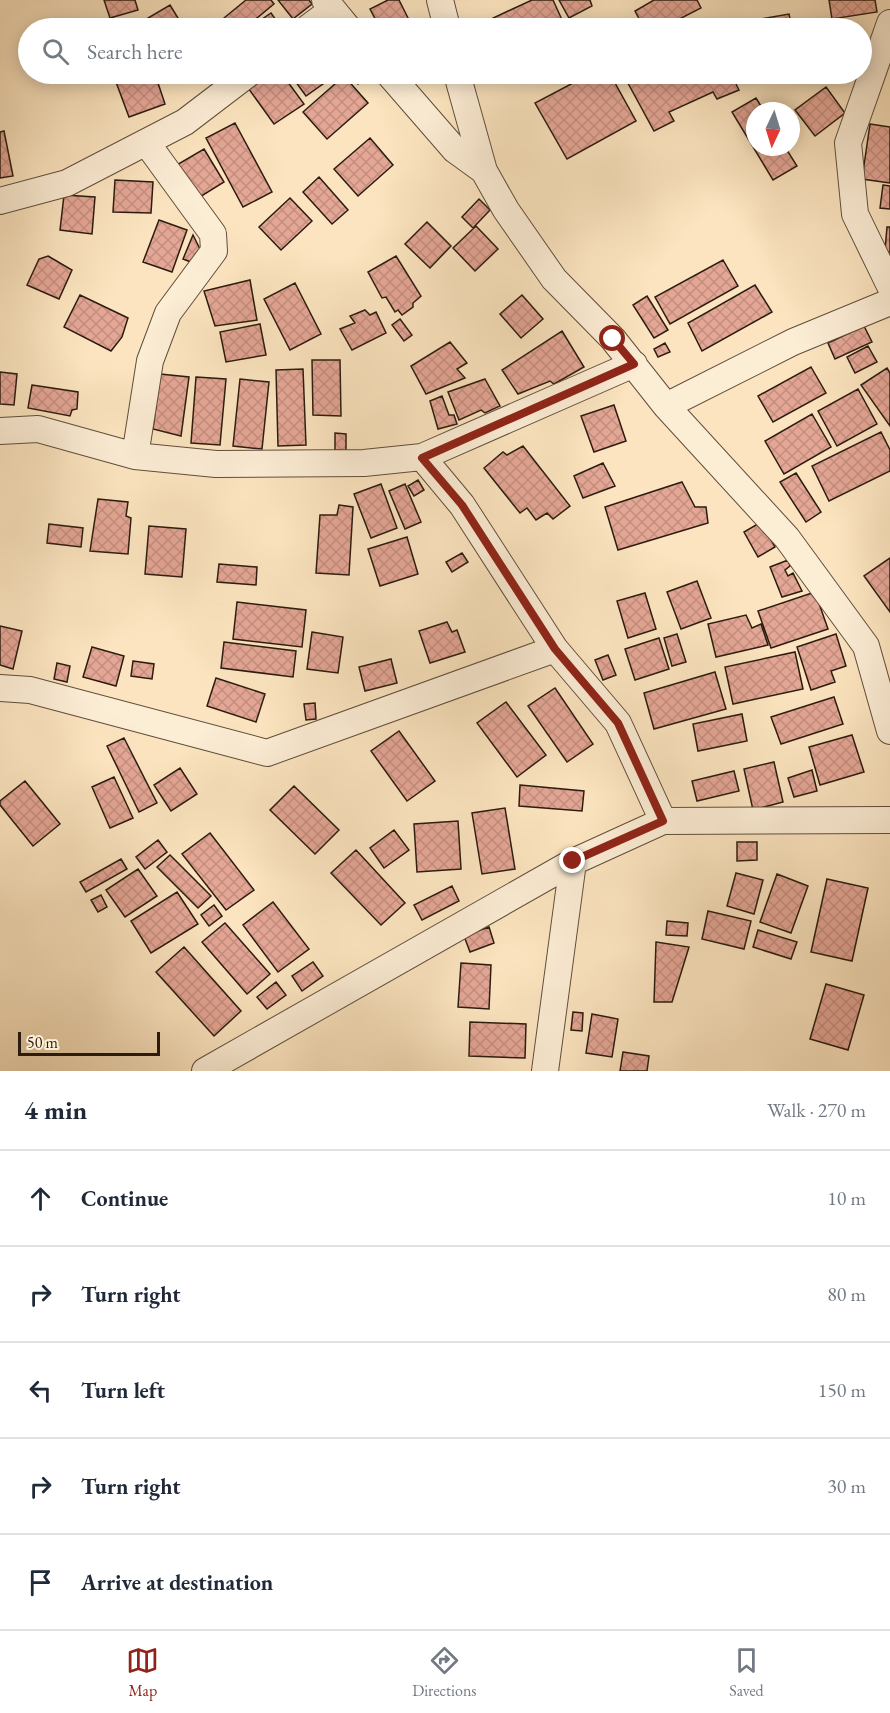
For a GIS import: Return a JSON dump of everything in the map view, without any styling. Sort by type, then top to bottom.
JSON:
[{"type":"street","points":[[440,0],[444,18]]},
{"type":"street","points":[[872,74],[890,23]]},
{"type":"street","points":[[0,201],[68,183],[185,122],[235,84]]},
{"type":"street","points":[[398,84],[455,150],[484,171]]},
{"type":"street","points":[[461,84],[484,171],[506,210],[554,279],[634,364],[666,406],[787,538],[866,646],[884,683],[890,731]]},
{"type":"street","points":[[868,84],[848,142],[855,214],[890,286]]},
{"type":"street","points":[[135,456],[150,361],[168,313],[214,251],[213,234],[146,142]]},
{"type":"street","points":[[666,406],[793,342],[890,302]]},
{"type":"street","points":[[0,431],[38,429],[135,456],[259,465],[364,464],[422,458],[634,364]]},
{"type":"street","points":[[422,458],[462,505],[555,649],[618,723],[663,821]]},
{"type":"street","points":[[0,688],[30,690],[267,753],[555,649]]},
{"type":"street","points":[[205,1071],[573,861],[663,821],[890,820]]},
{"type":"street","points":[[545,1071],[573,861]]},
{"type":"building","points":[[104,0],[135,0],[138,10],[110,18]]},
{"type":"building","points":[[246,0],[271,0],[274,4],[257,18],[224,18]]},
{"type":"building","points":[[278,0],[309,0],[312,4],[292,18]]},
{"type":"building","points":[[388,0],[399,0],[408,18],[375,18],[370,9]]},
{"type":"building","points":[[532,0],[553,0],[561,18],[493,18]]},
{"type":"building","points":[[559,0],[590,0],[592,6],[569,18]]},
{"type":"building","points":[[654,0],[697,0],[701,8],[682,18],[639,18],[635,11]]},
{"type":"building","points":[[829,0],[875,0],[877,12],[832,18]]},
{"type":"building","points":[[170,5],[178,18],[148,18]]},
{"type":"building","points":[[271,13],[274,18],[264,18]]},
{"type":"building","points":[[789,14],[790,18],[767,18]]},
{"type":"building","points":[[117,84],[158,84],[165,104],[129,117]]},
{"type":"building","points":[[289,84],[304,104],[274,124],[246,85]]},
{"type":"building","points":[[297,84],[323,84],[306,96]]},
{"type":"building","points":[[335,84],[351,84],[368,103],[327,139],[303,112]]},
{"type":"building","points":[[571,84],[616,84],[636,121],[567,159],[535,103]]},
{"type":"building","points":[[628,84],[736,84],[739,90],[717,99],[713,92],[669,112],[674,121],[654,131]]},
{"type":"building","points":[[826,87],[845,113],[815,136],[800,116],[800,106]]},
{"type":"building","points":[[746,104],[746,135],[732,112]]},
{"type":"building","points":[[235,123],[272,192],[243,207],[206,138]]},
{"type":"building","points":[[870,124],[890,127],[890,183],[862,179]]},
{"type":"building","points":[[4,131],[13,176],[0,178],[0,132]]},
{"type":"building","points":[[370,138],[393,165],[358,196],[334,169]]},
{"type":"building","points":[[204,149],[224,182],[195,200],[175,166]]},
{"type":"building","points":[[759,156],[791,156],[797,166],[773,180]]},
{"type":"building","points":[[319,177],[348,210],[332,224],[303,192]]},
{"type":"building","points":[[115,180],[153,182],[151,213],[113,212]]},
{"type":"building","points":[[883,185],[890,186],[890,209],[880,208]]},
{"type":"building","points":[[64,195],[95,197],[92,234],[60,230]]},
{"type":"building","points":[[290,198],[312,221],[281,250],[259,227]]},
{"type":"building","points":[[479,199],[490,210],[473,228],[462,217]]},
{"type":"building","points":[[159,220],[187,230],[172,272],[143,262]]},
{"type":"building","points":[[427,222],[451,246],[430,268],[405,244]]},
{"type":"building","points":[[476,226],[498,249],[475,271],[453,248]]},
{"type":"building","points":[[887,227],[890,227],[890,262],[884,262]]},
{"type":"building","points":[[193,235],[200,249],[196,264],[183,259]]},
{"type":"building","points":[[48,256],[72,270],[59,299],[27,285],[39,259]]},
{"type":"building","points":[[396,256],[421,296],[413,303],[413,307],[402,315],[398,310],[395,312],[386,297],[382,298],[368,272]]},
{"type":"building","points":[[723,260],[738,286],[670,324],[655,297]]},
{"type":"building","points":[[250,280],[257,320],[215,326],[204,291]]},
{"type":"building","points":[[295,283],[321,334],[290,350],[264,299]]},
{"type":"building","points":[[755,285],[772,312],[702,351],[688,323]]},
{"type":"building","points":[[80,295],[128,318],[122,337],[111,351],[64,327]]},
{"type":"building","points":[[522,295],[543,319],[521,338],[500,314]]},
{"type":"building","points":[[647,296],[668,330],[654,338],[633,305]]},
{"type":"building","points":[[365,310],[370,315],[376,312],[386,333],[352,350],[340,329],[355,323],[350,316]]},
{"type":"building","points":[[400,319],[412,335],[404,341],[392,325]]},
{"type":"building","points":[[260,324],[266,355],[226,362],[220,332]]},
{"type":"building","points":[[864,326],[872,342],[835,359],[828,343]]},
{"type":"building","points":[[562,331],[584,367],[554,384],[550,381],[518,394],[502,370]]},
{"type":"building","points":[[450,342],[467,363],[457,369],[465,378],[426,394],[411,366]]},
{"type":"building","points":[[665,343],[670,352],[658,357],[654,349]]},
{"type":"building","points":[[868,346],[877,362],[855,373],[847,357]]},
{"type":"building","points":[[312,360],[340,360],[341,416],[313,415]]},
{"type":"building","points":[[811,367],[826,393],[773,422],[758,396]]},
{"type":"building","points":[[887,368],[890,373],[890,426],[861,385]]},
{"type":"building","points":[[303,369],[306,445],[278,446],[276,370]]},
{"type":"building","points":[[0,372],[17,374],[14,405],[0,404]]},
{"type":"building","points":[[160,374],[189,377],[181,436],[153,429]]},
{"type":"building","points":[[196,377],[226,379],[220,445],[191,443]]},
{"type":"building","points":[[240,379],[269,382],[262,449],[233,446]]},
{"type":"building","points":[[485,379],[500,406],[485,413],[481,410],[459,420],[448,392]]},
{"type":"building","points":[[32,385],[78,392],[77,409],[72,410],[70,416],[28,408]]},
{"type":"building","points":[[858,389],[877,424],[837,446],[818,411]]},
{"type":"building","points":[[442,396],[449,415],[454,415],[457,424],[438,429],[430,401]]},
{"type":"building","points":[[614,405],[626,441],[594,452],[581,416]]},
{"type":"building","points":[[812,414],[831,447],[784,474],[765,441]]},
{"type":"building","points":[[881,432],[890,450],[890,471],[829,501],[812,466]]},
{"type":"building","points":[[335,433],[346,434],[346,451],[335,450]]},
{"type":"building","points":[[523,446],[570,506],[553,519],[547,513],[536,520],[527,508],[520,513],[484,468],[503,452],[507,455]]},
{"type":"building","points":[[603,463],[615,486],[583,498],[574,476]]},
{"type":"building","points":[[796,473],[821,512],[806,522],[780,482]]},
{"type":"building","points":[[418,480],[424,490],[414,496],[408,486]]},
{"type":"building","points":[[682,482],[695,507],[706,507],[708,523],[618,550],[605,507]]},
{"type":"building","points":[[381,484],[397,528],[371,538],[354,494]]},
{"type":"building","points":[[405,484],[421,522],[405,529],[389,491]]},
{"type":"building","points":[[98,499],[128,502],[126,516],[131,518],[128,554],[90,551]]},
{"type":"building","points":[[339,505],[353,507],[349,575],[316,573],[320,515],[337,515]]},
{"type":"building","points":[[761,522],[775,547],[758,557],[744,532]]},
{"type":"building","points":[[49,524],[83,528],[81,547],[47,543]]},
{"type":"building","points":[[149,526],[186,529],[182,577],[145,574]]},
{"type":"building","points":[[407,537],[418,574],[380,586],[368,549]]},
{"type":"building","points":[[462,553],[468,562],[452,572],[446,562]]},
{"type":"building","points":[[890,558],[890,612],[864,576]]},
{"type":"building","points":[[788,560],[790,566],[785,570],[788,576],[793,573],[802,591],[782,597],[770,567]]},
{"type":"building","points":[[219,564],[257,567],[256,585],[217,582]]},
{"type":"building","points":[[697,581],[711,618],[681,629],[667,592]]},
{"type":"building","points":[[815,592],[828,629],[771,648],[758,611]]},
{"type":"building","points":[[645,593],[656,629],[628,638],[617,601]]},
{"type":"building","points":[[237,602],[306,610],[302,647],[233,639]]},
{"type":"building","points":[[746,615],[752,628],[761,624],[768,645],[716,657],[708,624]]},
{"type":"building","points":[[447,622],[452,632],[457,630],[465,652],[430,663],[419,631]]},
{"type":"building","points":[[0,626],[22,631],[13,669],[0,665]]},
{"type":"building","points":[[312,632],[343,637],[338,673],[307,669]]},
{"type":"building","points":[[677,634],[686,662],[672,666],[664,638]]},
{"type":"building","points":[[836,634],[846,666],[831,671],[835,682],[811,690],[797,647]]},
{"type":"building","points":[[659,638],[669,669],[635,680],[625,649]]},
{"type":"building","points":[[224,642],[296,651],[293,677],[221,668]]},
{"type":"building","points":[[92,647],[124,656],[116,686],[83,677]]},
{"type":"building","points":[[795,652],[803,689],[733,704],[725,667]]},
{"type":"building","points":[[608,655],[616,675],[603,680],[595,660]]},
{"type":"building","points":[[391,659],[397,683],[365,691],[359,667]]},
{"type":"building","points":[[133,661],[154,664],[152,679],[131,676]]},
{"type":"building","points":[[57,663],[70,666],[67,682],[54,679]]},
{"type":"building","points":[[715,672],[726,709],[654,729],[644,693]]},
{"type":"building","points":[[216,678],[265,694],[256,722],[207,706]]},
{"type":"building","points":[[555,688],[593,744],[567,762],[528,706]]},
{"type":"building","points":[[834,697],[843,724],[781,744],[771,717]]},
{"type":"building","points":[[506,702],[546,755],[517,777],[477,723]]},
{"type":"building","points":[[315,703],[316,719],[306,720],[304,704]]},
{"type":"building","points":[[742,714],[747,741],[698,751],[693,724]]},
{"type":"building","points":[[399,731],[435,781],[407,801],[371,751]]},
{"type":"building","points":[[852,735],[864,772],[820,785],[809,747]]},
{"type":"building","points":[[124,738],[157,803],[139,812],[107,746]]},
{"type":"building","points":[[774,762],[783,802],[753,810],[744,769]]},
{"type":"building","points":[[180,768],[197,794],[171,811],[154,785]]},
{"type":"building","points":[[812,770],[817,791],[794,797],[788,778]]},
{"type":"building","points":[[734,771],[739,791],[697,801],[692,781]]},
{"type":"building","points":[[114,777],[133,818],[110,828],[92,787]]},
{"type":"building","points":[[25,781],[60,824],[33,846],[0,805],[0,801]]},
{"type":"building","points":[[520,785],[584,791],[582,811],[519,806]]},
{"type":"building","points":[[294,786],[339,830],[315,854],[270,810]]},
{"type":"building","points":[[505,808],[515,869],[482,874],[472,813]]},
{"type":"building","points":[[458,821],[461,869],[417,872],[414,824]]},
{"type":"building","points":[[394,830],[409,850],[384,868],[370,848]]},
{"type":"building","points":[[210,833],[254,890],[226,910],[182,854]]},
{"type":"building","points":[[158,840],[167,852],[145,869],[136,857]]},
{"type":"building","points":[[737,842],[757,842],[757,860],[737,861]]},
{"type":"building","points":[[356,850],[405,903],[381,925],[331,873]]},
{"type":"building","points":[[170,855],[211,896],[198,908],[157,867]]},
{"type":"building","points":[[121,859],[127,869],[86,892],[80,882]]},
{"type":"building","points":[[138,869],[157,896],[125,917],[106,890]]},
{"type":"building","points":[[736,873],[763,880],[754,914],[727,906]]},
{"type":"building","points":[[777,874],[808,886],[791,933],[760,922]]},
{"type":"building","points":[[827,879],[868,888],[852,961],[811,952]]},
{"type":"building","points":[[452,886],[459,901],[422,920],[414,905]]},
{"type":"building","points":[[177,892],[198,924],[151,953],[131,921]]},
{"type":"building","points":[[101,895],[107,907],[98,912],[91,900]]},
{"type":"building","points":[[273,902],[309,949],[278,972],[243,925]]},
{"type":"building","points":[[214,905],[222,916],[209,926],[201,915]]},
{"type":"building","points":[[708,911],[751,921],[744,949],[702,939]]},
{"type":"building","points":[[667,921],[688,923],[687,936],[666,935]]},
{"type":"building","points":[[225,923],[270,974],[247,994],[202,942]]},
{"type":"building","points":[[489,927],[494,943],[470,952],[464,936]]},
{"type":"building","points":[[758,930],[797,942],[791,959],[753,947]]},
{"type":"building","points":[[656,942],[689,947],[672,1002],[654,1002]]},
{"type":"building","points":[[184,947],[241,1011],[214,1036],[156,972]]},
{"type":"building","points":[[313,962],[323,976],[302,991],[292,976]]},
{"type":"building","points":[[461,963],[491,965],[489,1009],[458,1007]]},
{"type":"building","points":[[276,982],[286,995],[267,1009],[257,997]]},
{"type":"building","points":[[826,984],[864,995],[848,1050],[810,1039]]},
{"type":"building","points":[[573,1012],[583,1013],[582,1031],[571,1030]]},
{"type":"building","points":[[592,1014],[618,1019],[612,1057],[586,1053]]},
{"type":"building","points":[[470,1022],[526,1024],[525,1058],[469,1056]]},
{"type":"building","points":[[623,1052],[649,1056],[647,1071],[620,1071]]},
{"type":"route","points":[[573,861],[663,821],[618,723],[555,649],[462,505],[422,458],[634,364],[613,339]]}]
